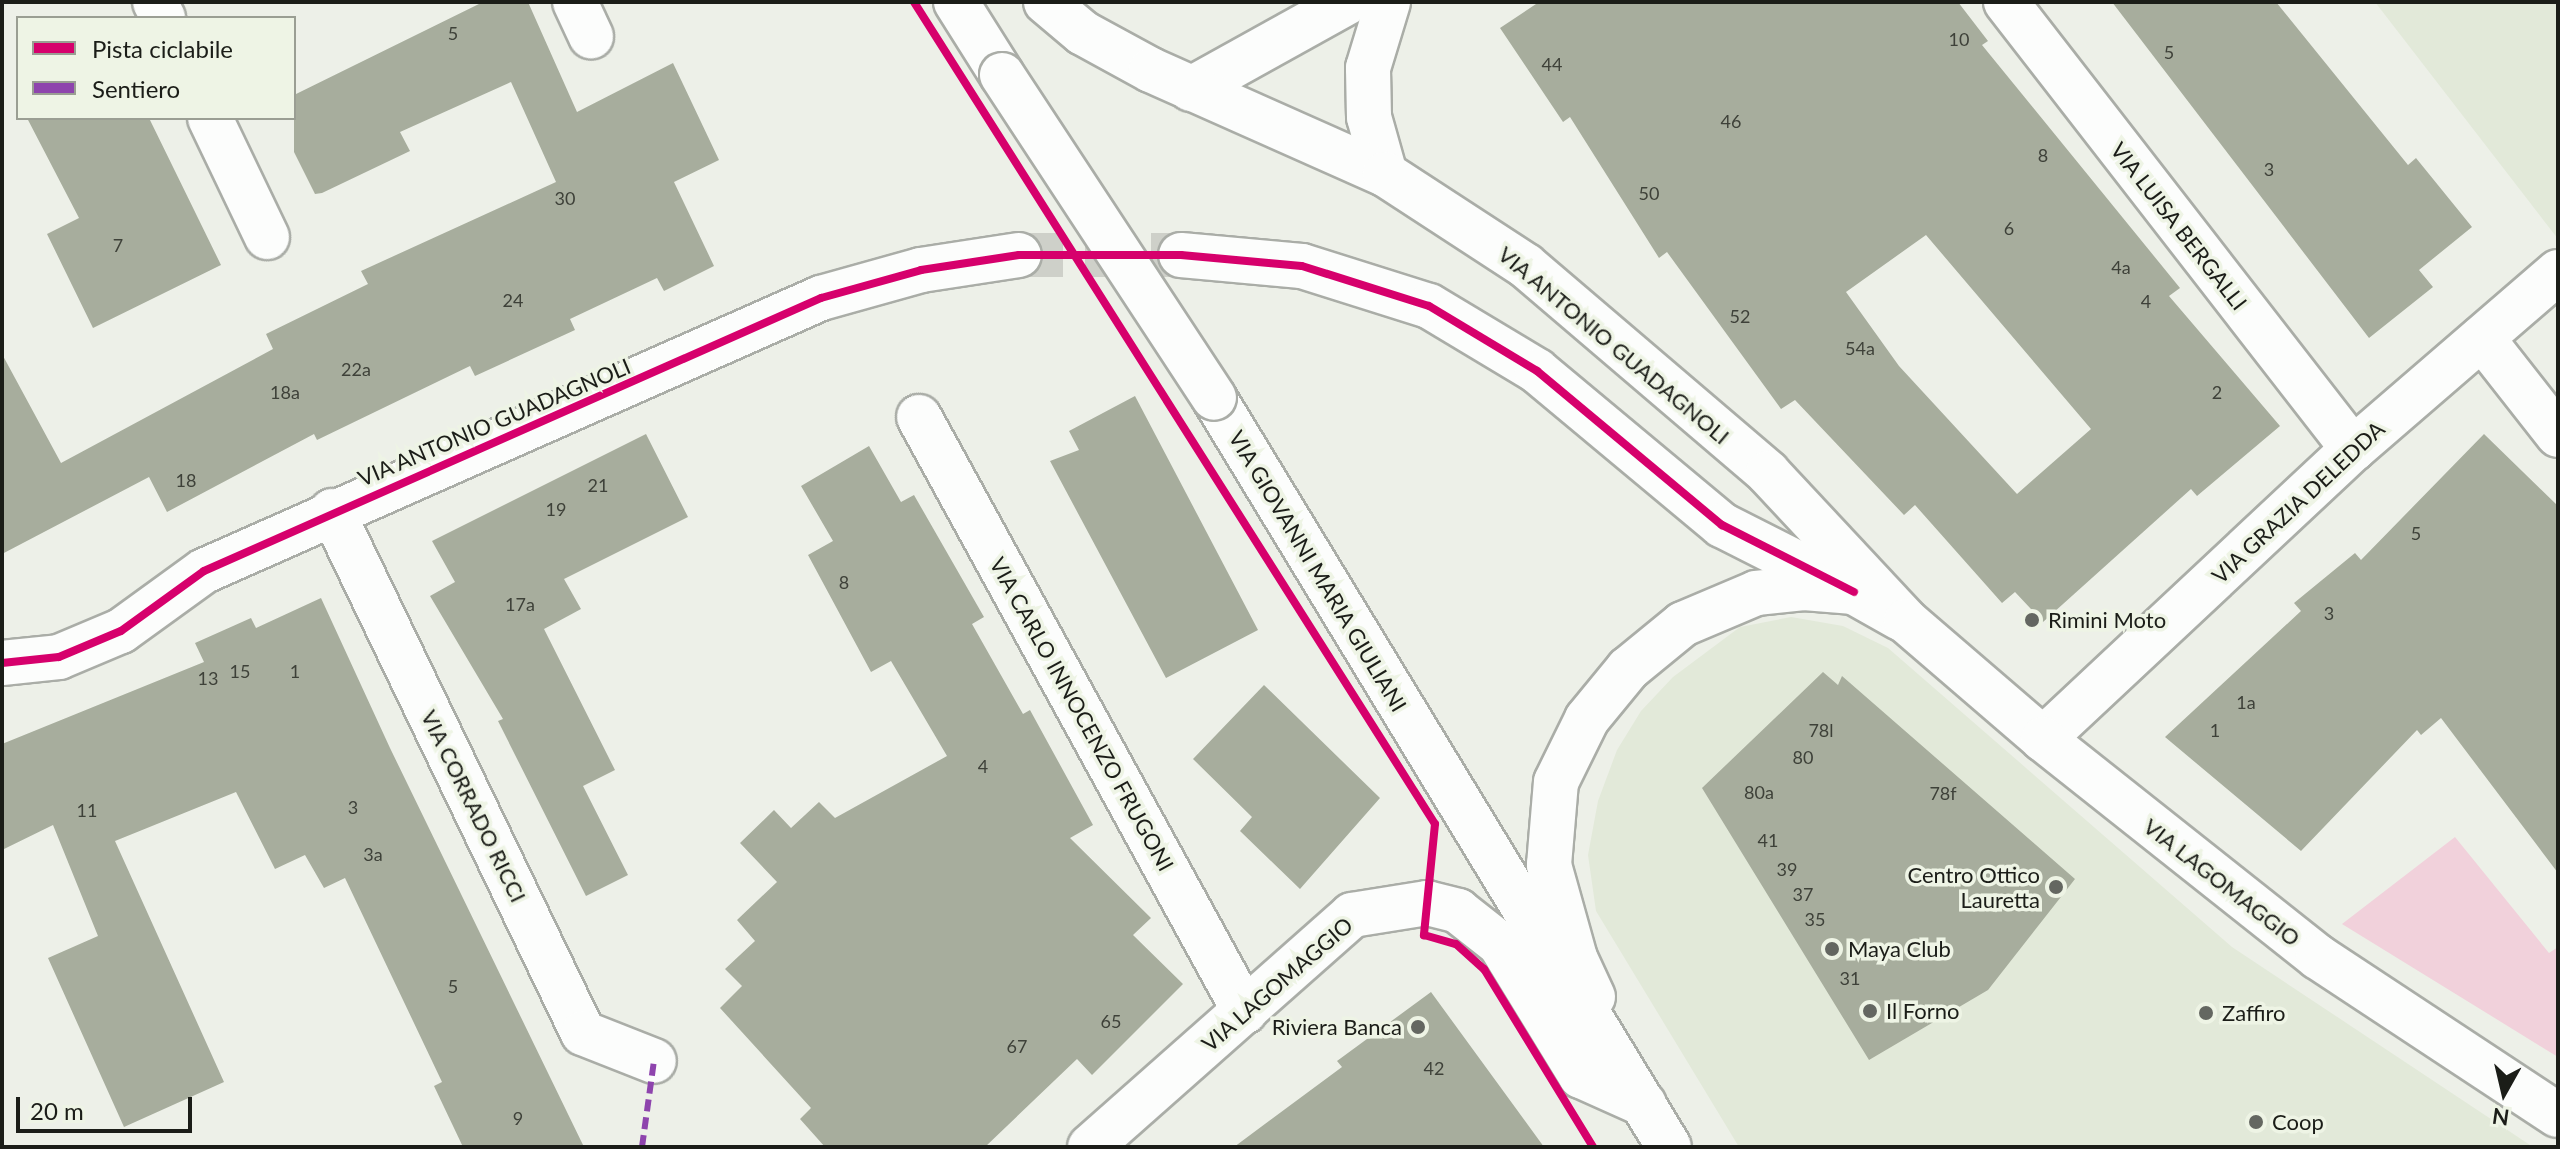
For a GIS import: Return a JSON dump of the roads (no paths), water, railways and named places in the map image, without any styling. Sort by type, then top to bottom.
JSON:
[{"type":"street","name":"VIA GIOVANNI MARIA GIULIANI","points":[[956,2],[1214,398],[1669,1147]]},
{"type":"street","name":"VIA ANTONIO GUADAGNOLI","points":[[1046,2],[1083,33],[1191,89],[1385,174],[1526,266],[1768,473],[1906,621]]},
{"type":"street","points":[[1191,89],[1348,2]]},
{"type":"street","points":[[1385,174],[1369,117],[1368,68],[1388,2]]},
{"type":"street","name":"VIA LUISA BERGALLI","points":[[2006,2],[2353,449]]},
{"type":"street","points":[[211,120],[267,237]]},
{"type":"street","name":"VIA ANTONIO GUADAGNOLI","points":[[2,663],[59,657],[121,631],[204,571],[332,511],[695,358],[821,298],[921,270],[1019,255]]},
{"type":"street","points":[[1181,255],[1302,266],[1429,306],[1537,371],[1722,525],[1906,621]]},
{"type":"street","name":"VIA GRAZIA DELEDDA","points":[[2043,739],[2353,449],[2558,272]]},
{"type":"street","points":[[2482,338],[2558,435]]},
{"type":"street","name":"VIA CARLO INNOCENZO FRUGONI","points":[[919,417],[1245,1012]]},
{"type":"street","name":"VIA CORRADO RICCI","points":[[332,511],[583,1033],[654,1061]]},
{"type":"street","points":[[1644,1104],[1575,958],[1549,865],[1556,782],[1587,719],[1628,669],[1683,624],[1756,593],[1804,588],[1854,592]]},
{"type":"street","name":"VIA LAGOMAGGIO","points":[[1906,621],[2043,739],[2318,957],[2558,1115]]},
{"type":"street","name":"VIA LAGOMAGGIO","points":[[1090,1147],[1352,915],[1427,903],[1458,911],[1500,944],[1581,1076],[1644,1104]]},
{"type":"tunnel","points":[[1019,255],[1181,255]]},
{"type":"place","name":"Rimini Moto","points":[[2032,620]]},
{"type":"place","name":"Centro Ottico Lauretta","points":[[2056,887]]},
{"type":"place","name":"Maya Club","points":[[1832,949]]},
{"type":"place","name":"Il Forno","points":[[1870,1011]]},
{"type":"place","name":"Zaffiro","points":[[2206,1013]]},
{"type":"place","name":"Riviera Banca","points":[[1418,1027]]},
{"type":"place","name":"Coop","points":[[2256,1122]]}]
